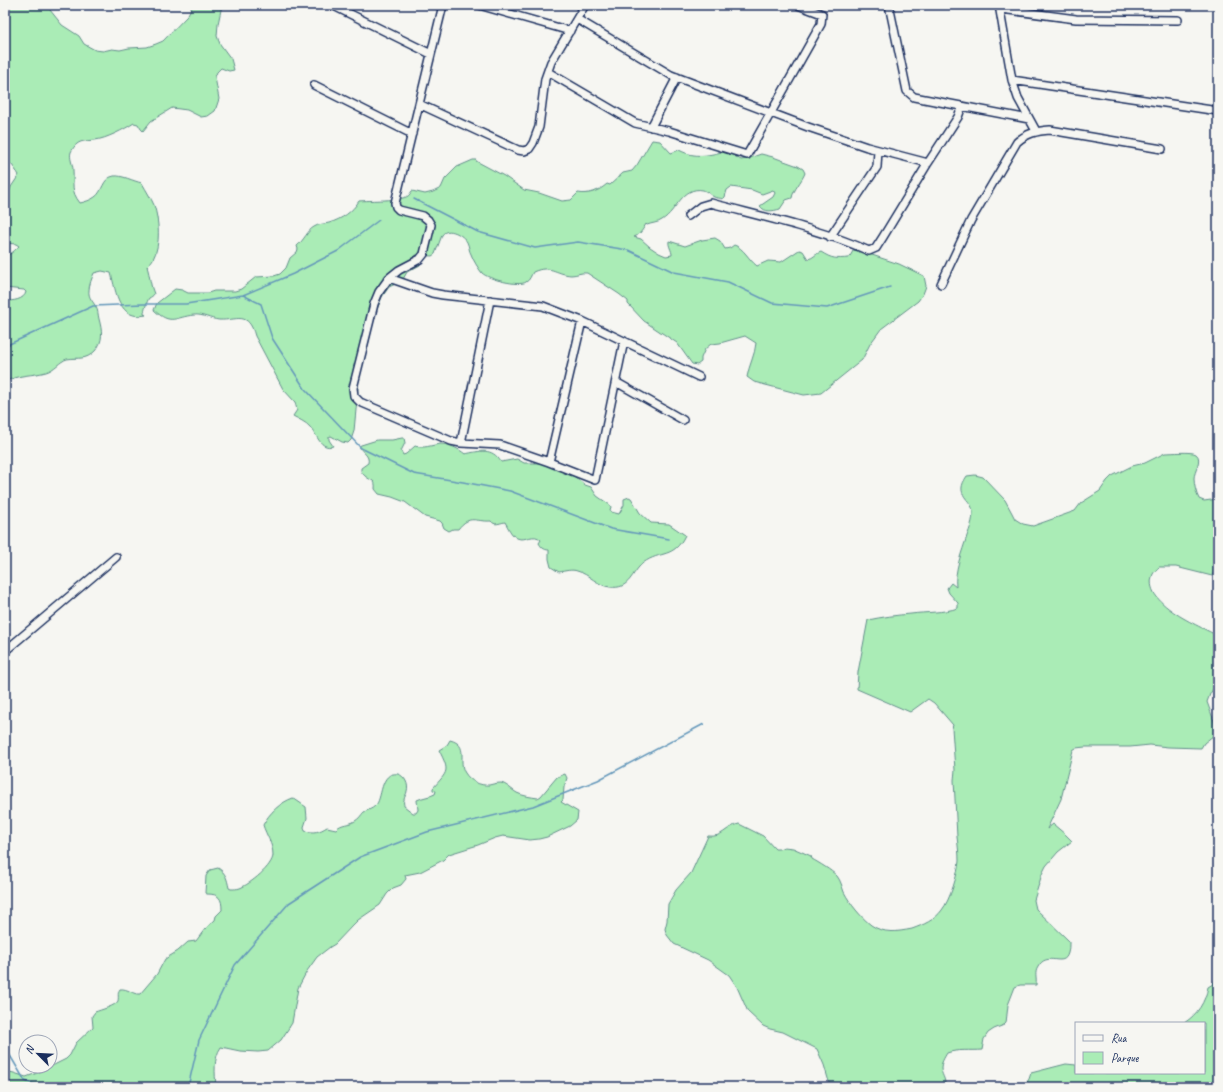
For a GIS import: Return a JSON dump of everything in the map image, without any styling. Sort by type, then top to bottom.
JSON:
[{"type":"street","points":[[332,5],[431,54]]},
{"type":"street","points":[[443,5],[395,203],[399,210],[423,216],[431,225],[424,254],[389,278],[379,292],[374,304],[353,388],[354,396],[360,402],[451,441],[500,445],[595,480],[624,341]]},
{"type":"street","points":[[479,5],[570,31]]},
{"type":"street","points":[[419,104],[509,146],[524,151],[529,149],[539,127],[546,79],[551,62],[585,5]]},
{"type":"street","points":[[548,72],[635,123],[669,131],[747,155],[821,24],[822,14],[798,5]]},
{"type":"street","points":[[889,5],[907,91],[914,97],[1029,119]]},
{"type":"street","points":[[1036,131],[1018,98],[1012,80],[1000,7],[1076,19],[1178,20]]},
{"type":"street","points":[[577,19],[677,78],[808,127],[878,150],[928,163]]},
{"type":"street","points":[[651,126],[677,78]]},
{"type":"street","points":[[1012,80],[1218,111]]},
{"type":"street","points":[[314,85],[412,134]]},
{"type":"street","points":[[688,216],[701,206],[711,202],[830,236],[869,251],[876,248],[884,238],[928,163],[958,117],[962,106]]},
{"type":"street","points":[[941,284],[971,220],[1017,142],[1024,136],[1036,131],[1050,130],[1162,149]]},
{"type":"street","points":[[830,236],[877,166],[878,150]]},
{"type":"street","points":[[389,278],[443,296],[543,306],[582,321],[698,377]]},
{"type":"street","points":[[461,443],[490,300]]},
{"type":"street","points":[[549,462],[582,321]]},
{"type":"street","points":[[616,382],[683,420]]},
{"type":"street","points":[[5,651],[116,557]]},
{"type":"green space","points":[[5,5],[46,5],[62,25],[79,36],[84,44],[95,50],[103,51],[147,47],[156,44],[163,41],[187,16],[193,5],[222,5],[217,36],[220,44],[231,59],[234,70],[229,71],[221,68],[217,72],[215,77],[219,99],[215,111],[208,116],[201,117],[187,110],[172,108],[151,121],[143,131],[138,124],[134,123],[110,136],[81,142],[74,146],[71,152],[73,187],[80,203],[88,201],[98,195],[107,179],[114,176],[124,177],[142,183],[150,197],[156,211],[158,225],[156,253],[153,260],[147,266],[154,294],[147,301],[144,313],[146,315],[137,316],[130,314],[120,303],[111,273],[102,271],[94,273],[89,288],[89,293],[97,310],[102,335],[100,343],[95,351],[82,358],[64,360],[46,372],[20,376],[5,382],[5,301],[21,298],[26,292],[24,290],[5,288],[5,255],[11,253],[19,246],[16,244],[5,243],[5,202],[11,187],[19,175],[12,165],[5,159]]},
{"type":"green space","points":[[652,140],[660,141],[671,153],[679,150],[691,155],[702,155],[726,151],[741,160],[761,154],[798,166],[803,169],[805,173],[792,198],[786,200],[780,209],[769,211],[764,210],[760,206],[773,197],[775,193],[773,190],[762,194],[752,190],[731,187],[727,190],[723,199],[714,197],[703,190],[690,192],[680,200],[667,216],[659,222],[646,224],[640,233],[634,237],[641,239],[659,253],[666,256],[672,255],[669,241],[685,246],[702,240],[715,238],[720,241],[725,249],[734,245],[737,246],[757,266],[768,261],[781,262],[799,250],[803,251],[808,259],[821,252],[834,258],[849,258],[853,251],[859,249],[899,264],[924,276],[926,286],[923,294],[918,301],[881,329],[870,344],[862,360],[821,393],[804,395],[754,382],[747,377],[756,343],[745,336],[711,344],[705,349],[701,362],[697,365],[692,364],[677,343],[644,321],[628,304],[628,301],[619,294],[587,273],[571,275],[544,269],[533,272],[526,282],[522,283],[517,284],[497,280],[482,273],[473,259],[465,239],[455,232],[448,231],[442,235],[435,254],[432,256],[416,255],[420,261],[420,265],[407,272],[402,281],[389,287],[382,297],[376,312],[368,345],[364,352],[356,357],[360,363],[360,367],[354,431],[351,440],[348,443],[342,442],[331,436],[329,437],[329,440],[333,446],[329,447],[325,446],[319,441],[308,425],[293,416],[297,410],[295,402],[283,389],[249,323],[241,319],[219,320],[197,315],[169,319],[160,315],[154,310],[157,303],[175,289],[188,293],[235,291],[241,289],[256,277],[274,276],[280,274],[286,268],[290,258],[297,252],[297,246],[312,228],[342,217],[350,212],[359,201],[399,199],[408,196],[412,191],[425,194],[433,192],[441,188],[445,179],[457,167],[473,160],[476,160],[504,176],[524,190],[539,193],[562,201],[571,200],[578,193],[590,193],[601,189],[607,184],[610,185],[623,173],[632,171]]},
{"type":"green space","points":[[404,438],[405,443],[401,451],[403,455],[415,446],[425,447],[441,444],[454,447],[465,454],[481,451],[490,452],[494,454],[501,462],[517,459],[524,463],[545,463],[570,473],[585,485],[591,487],[597,496],[610,505],[611,512],[619,514],[624,505],[624,499],[629,497],[640,513],[651,523],[669,524],[685,535],[681,543],[672,551],[643,563],[630,580],[622,586],[606,586],[575,570],[559,572],[551,567],[549,550],[544,549],[541,546],[539,543],[541,540],[535,537],[520,539],[515,537],[505,522],[496,524],[491,521],[469,520],[462,524],[458,529],[449,531],[444,528],[440,521],[425,517],[405,502],[379,494],[375,489],[374,482],[365,476],[361,471],[361,468],[368,463],[368,458],[359,446],[377,440]]},
{"type":"green space","points":[[1186,452],[1196,454],[1199,459],[1194,475],[1194,481],[1199,499],[1204,501],[1218,499],[1218,548],[1212,576],[1176,567],[1159,567],[1153,574],[1151,585],[1155,595],[1163,604],[1186,620],[1218,636],[1218,681],[1207,702],[1218,732],[1204,743],[1201,748],[1150,745],[1130,747],[1085,747],[1076,748],[1073,750],[1061,799],[1047,829],[1053,824],[1072,841],[1058,852],[1046,866],[1034,900],[1036,909],[1069,941],[1066,957],[1063,960],[1050,959],[1042,962],[1036,971],[1036,985],[1020,985],[1015,987],[1008,1005],[1006,1023],[988,1033],[984,1039],[982,1050],[947,1053],[942,1062],[941,1068],[945,1081],[945,1087],[829,1087],[824,1065],[817,1049],[783,1032],[763,1026],[748,1012],[737,987],[729,975],[708,960],[674,944],[667,935],[665,929],[668,904],[676,890],[691,873],[708,836],[721,834],[730,827],[739,824],[763,836],[775,849],[784,847],[793,848],[811,856],[812,859],[832,871],[837,876],[844,892],[856,910],[867,922],[876,928],[891,932],[912,929],[936,917],[945,906],[951,894],[959,861],[954,780],[953,725],[934,703],[928,699],[910,712],[857,689],[858,672],[868,620],[940,612],[958,608],[958,603],[949,593],[947,588],[951,583],[956,587],[957,568],[972,518],[972,507],[962,492],[963,483],[967,476],[975,475],[983,477],[1005,500],[1015,519],[1023,524],[1033,526],[1075,511],[1081,503],[1100,491],[1112,476],[1132,466],[1145,463],[1165,453]]},
{"type":"green space","points":[[450,740],[456,742],[460,746],[463,768],[465,773],[472,781],[486,785],[501,783],[519,794],[527,796],[538,798],[557,777],[565,774],[567,778],[564,787],[563,800],[561,802],[578,812],[577,820],[570,826],[547,837],[539,839],[530,840],[503,836],[495,838],[449,854],[443,860],[420,872],[405,875],[406,879],[401,885],[393,888],[380,905],[358,920],[335,944],[317,957],[307,971],[298,988],[292,1023],[281,1040],[268,1051],[240,1051],[221,1047],[216,1061],[216,1087],[5,1087],[5,1071],[26,1077],[34,1074],[58,1074],[58,1063],[70,1055],[76,1043],[93,1027],[92,1016],[95,1012],[117,1003],[120,989],[135,994],[140,994],[157,974],[165,959],[178,951],[188,942],[196,941],[222,910],[221,902],[217,896],[205,893],[206,876],[210,870],[218,868],[224,874],[229,888],[231,889],[240,888],[255,879],[272,859],[273,851],[271,843],[263,825],[276,808],[293,798],[306,807],[307,818],[304,827],[305,831],[316,832],[327,827],[336,829],[355,821],[364,812],[375,806],[378,803],[384,781],[392,774],[398,774],[406,781],[407,786],[404,806],[413,813],[416,813],[418,810],[417,800],[435,794],[436,791],[433,790],[433,788],[446,771],[445,763],[439,750],[447,745]]},
{"type":"green space","points":[[1218,974],[1218,1023],[1215,1030],[1218,1035],[1218,1084],[1213,1087],[1024,1087],[1031,1073],[1066,1064],[1075,1065],[1075,1074],[1205,1074],[1205,1022],[1185,1022],[1197,1012],[1205,998],[1208,987],[1213,984]]},
{"type":"waterway","points":[[414,199],[478,232],[535,248],[578,242],[628,250],[674,272],[728,282],[772,303],[827,308],[890,287]]},
{"type":"waterway","points":[[5,346],[93,306],[186,304],[243,295],[293,274],[338,251],[379,220]]},
{"type":"waterway","points":[[243,295],[261,304],[272,338],[305,389],[361,448],[414,474],[510,491],[611,529],[669,539]]},
{"type":"waterway","points":[[188,1087],[199,1040],[235,965],[289,903],[360,857],[427,832],[533,806],[598,780],[704,724]]},
{"type":"waterway","points":[[5,1047],[25,1081],[41,1087]]}]
